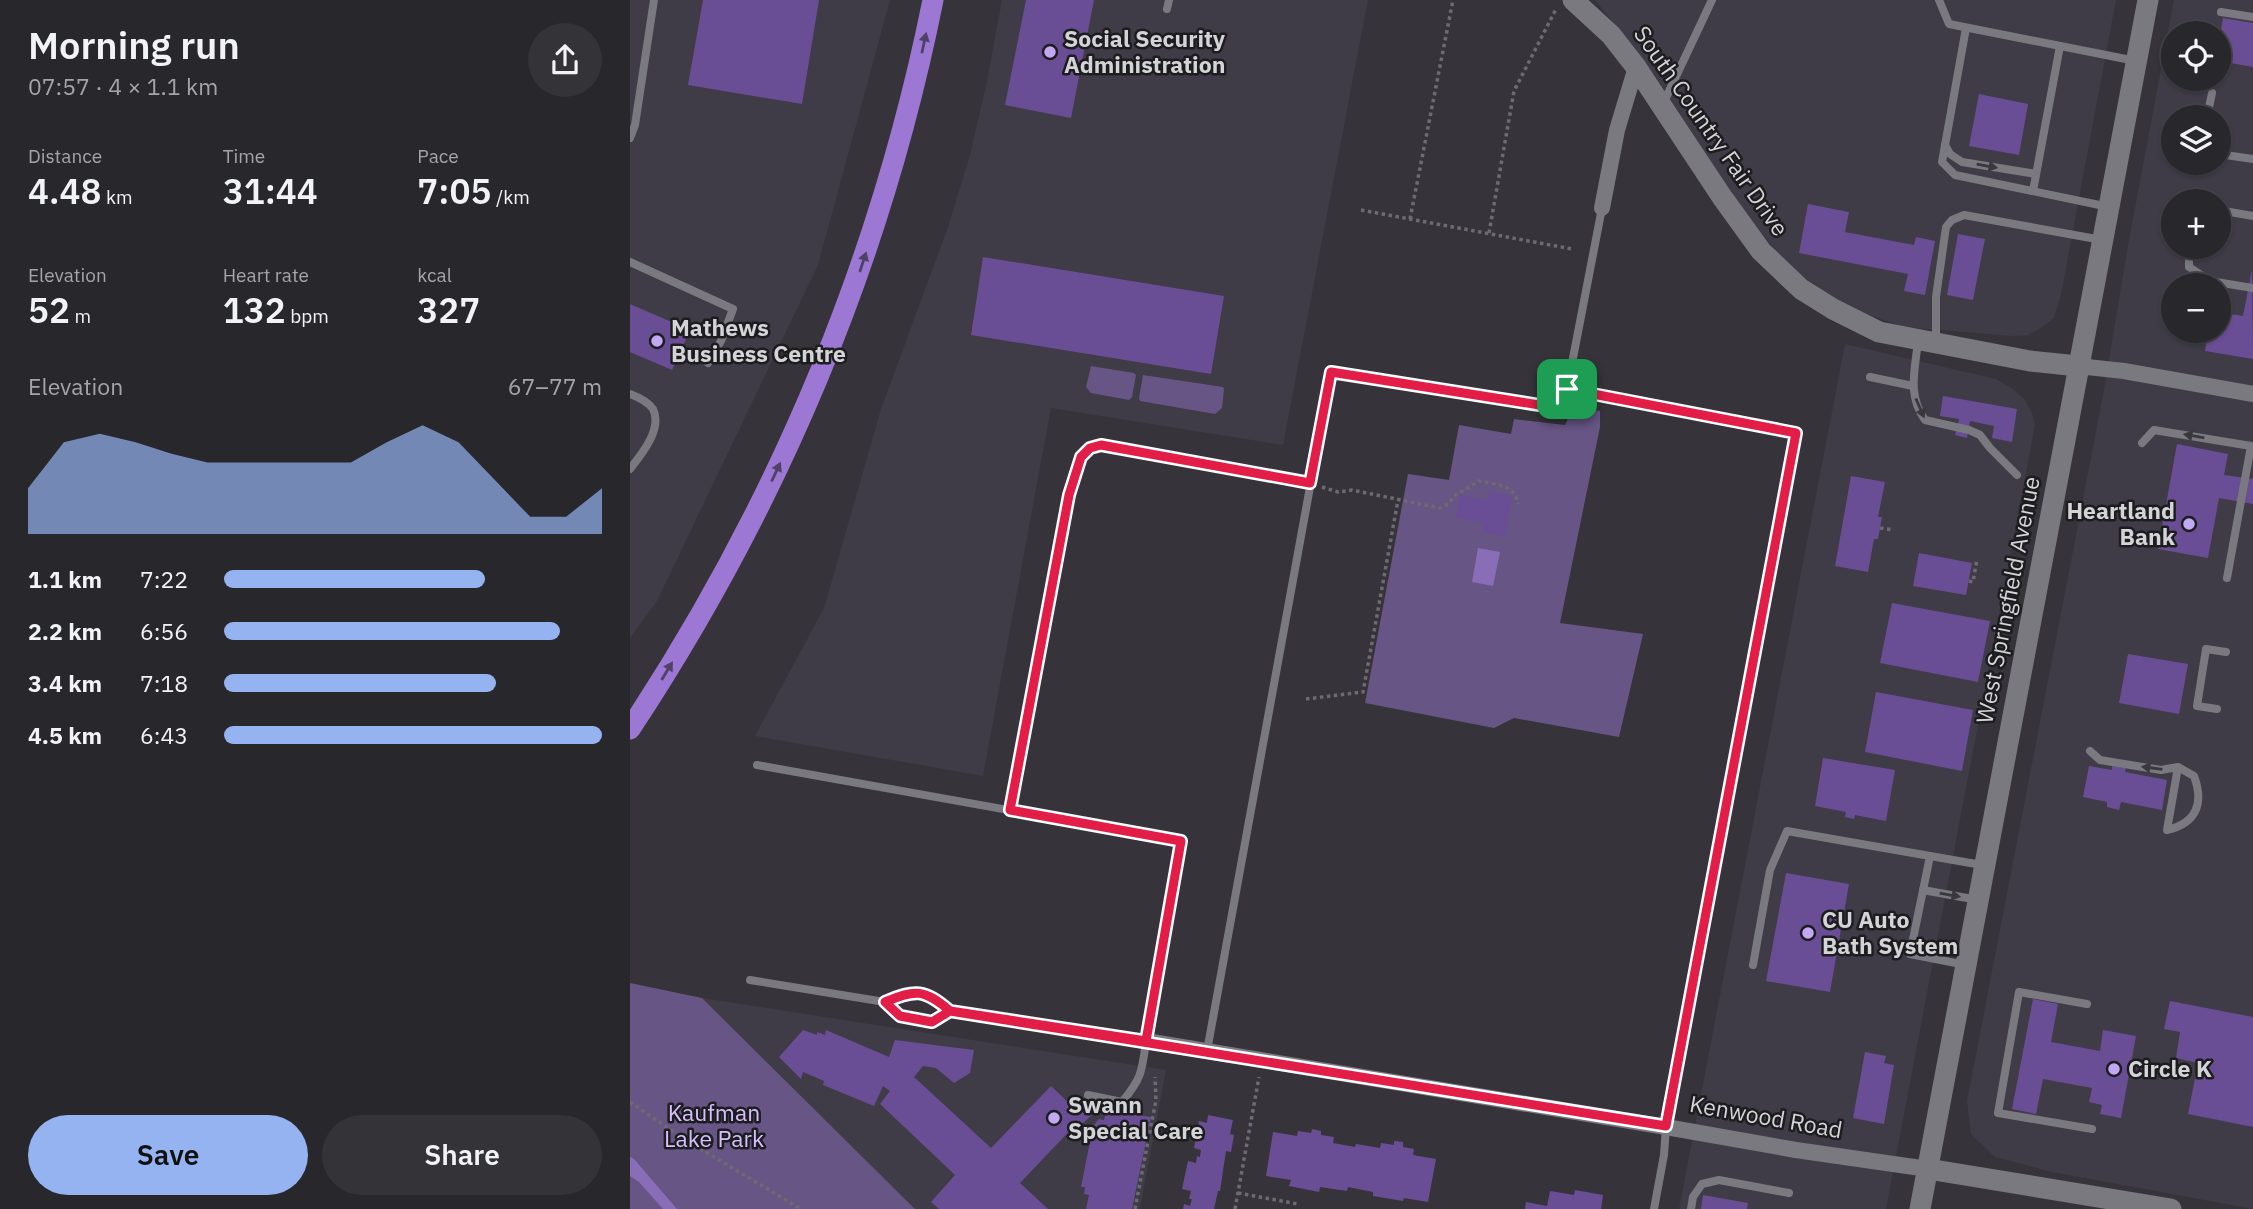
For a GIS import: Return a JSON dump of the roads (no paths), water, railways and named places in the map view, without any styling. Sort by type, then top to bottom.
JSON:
[{"type":"highway","points":[[630,729],[718,587],[754,519],[799,426],[837,335],[887,190],[913,92],[933,0]]},
{"type":"main road","name":"South Country Fair Drive","points":[[1573,0],[1611,35],[1636,67],[1761,251],[1801,289],[1879,332],[2030,361],[2078,366]]},
{"type":"main road","name":"West Springfield Avenue","points":[[1920,1209],[2148,0]]},
{"type":"main road","name":"Kenwood Road","points":[[1928,1169],[2102,1203],[2171,1209]]},
{"type":"street","points":[[1602,208],[1617,130],[1636,67]]},
{"type":"street","name":"South Country Fair Drive","points":[[2078,366],[2124,371],[2253,394]]},
{"type":"street","name":"Kenwood Road","points":[[1146,1041],[1666,1126],[1807,1152],[1928,1169]]},
{"type":"lane","points":[[630,138],[635,125],[654,0]]},
{"type":"lane","points":[[1662,106],[1712,0]]},
{"type":"lane","points":[[1939,0],[1949,24],[2136,61]]},
{"type":"lane","points":[[2221,12],[2253,18]]},
{"type":"lane","points":[[1966,28],[1942,162],[1955,175],[2109,207]]},
{"type":"lane","points":[[2033,191],[2060,46]]},
{"type":"lane","points":[[2210,105],[2212,93]]},
{"type":"lane","points":[[1945,145],[1950,154],[1962,162],[2036,174]]},
{"type":"lane","points":[[2231,156],[2253,159]]},
{"type":"lane","points":[[1207,1051],[1331,372],[1552,407],[1567,389],[1602,208]]},
{"type":"lane","points":[[2231,212],[2253,216]]},
{"type":"lane","points":[[2017,475],[1980,435],[1925,420],[1916,408],[1913,386],[1927,342],[1945,227],[1952,220],[1964,215],[2102,240]]},
{"type":"lane","points":[[2189,259],[2189,267],[2210,281],[2253,288]]},
{"type":"lane","points":[[630,262],[733,309],[722,341],[708,363]]},
{"type":"lane","points":[[1870,377],[1913,386]]},
{"type":"lane","points":[[1567,389],[1796,433],[1666,1126],[1664,1155],[1654,1209]]},
{"type":"lane","points":[[630,394],[652,408],[655,420],[652,435],[630,470]]},
{"type":"lane","points":[[2141,443],[2154,430],[2251,446],[2227,578]]},
{"type":"lane","points":[[1010,810],[1069,495],[1081,457],[1090,448],[1101,445],[1310,483]]},
{"type":"lane","points":[[2217,709],[2197,706],[2206,649],[2226,652]]},
{"type":"lane","points":[[2090,751],[2100,760],[2161,770],[2178,767],[2194,776],[2199,800],[2195,813],[2186,823],[2166,830],[2178,767]]},
{"type":"lane","points":[[757,765],[1181,841],[1142,1072],[1137,1084],[1122,1102],[1088,1095]]},
{"type":"lane","points":[[1753,965],[1770,870],[1787,831],[1985,865]]},
{"type":"lane","points":[[1930,856],[1910,954],[1966,965]]},
{"type":"lane","points":[[1923,890],[1978,900]]},
{"type":"lane","points":[[750,980],[885,1002],[908,993],[932,996],[950,1011],[1146,1041]]},
{"type":"lane","points":[[2087,1004],[2019,992],[1998,1113],[2092,1129]]},
{"type":"lane","points":[[885,1002],[900,1016],[932,1022],[950,1011]]},
{"type":"lane","points":[[1691,1209],[1693,1197],[1702,1184],[1719,1180],[1789,1193]]},
{"type":"place","name":"Social Security Administration","points":[[1050,52]]},
{"type":"place","name":"Mathews Business Centre","points":[[657,341]]},
{"type":"place","name":"Heartland Bank","points":[[2189,524]]},
{"type":"place","name":"CU Auto Bath System","points":[[1808,933]]},
{"type":"place","name":"Circle K","points":[[2114,1069]]},
{"type":"place","name":"Swann Special Care","points":[[1054,1118]]},
{"type":"park label","name":"Kaufman Lake Park","points":[[714,1126]]}]
